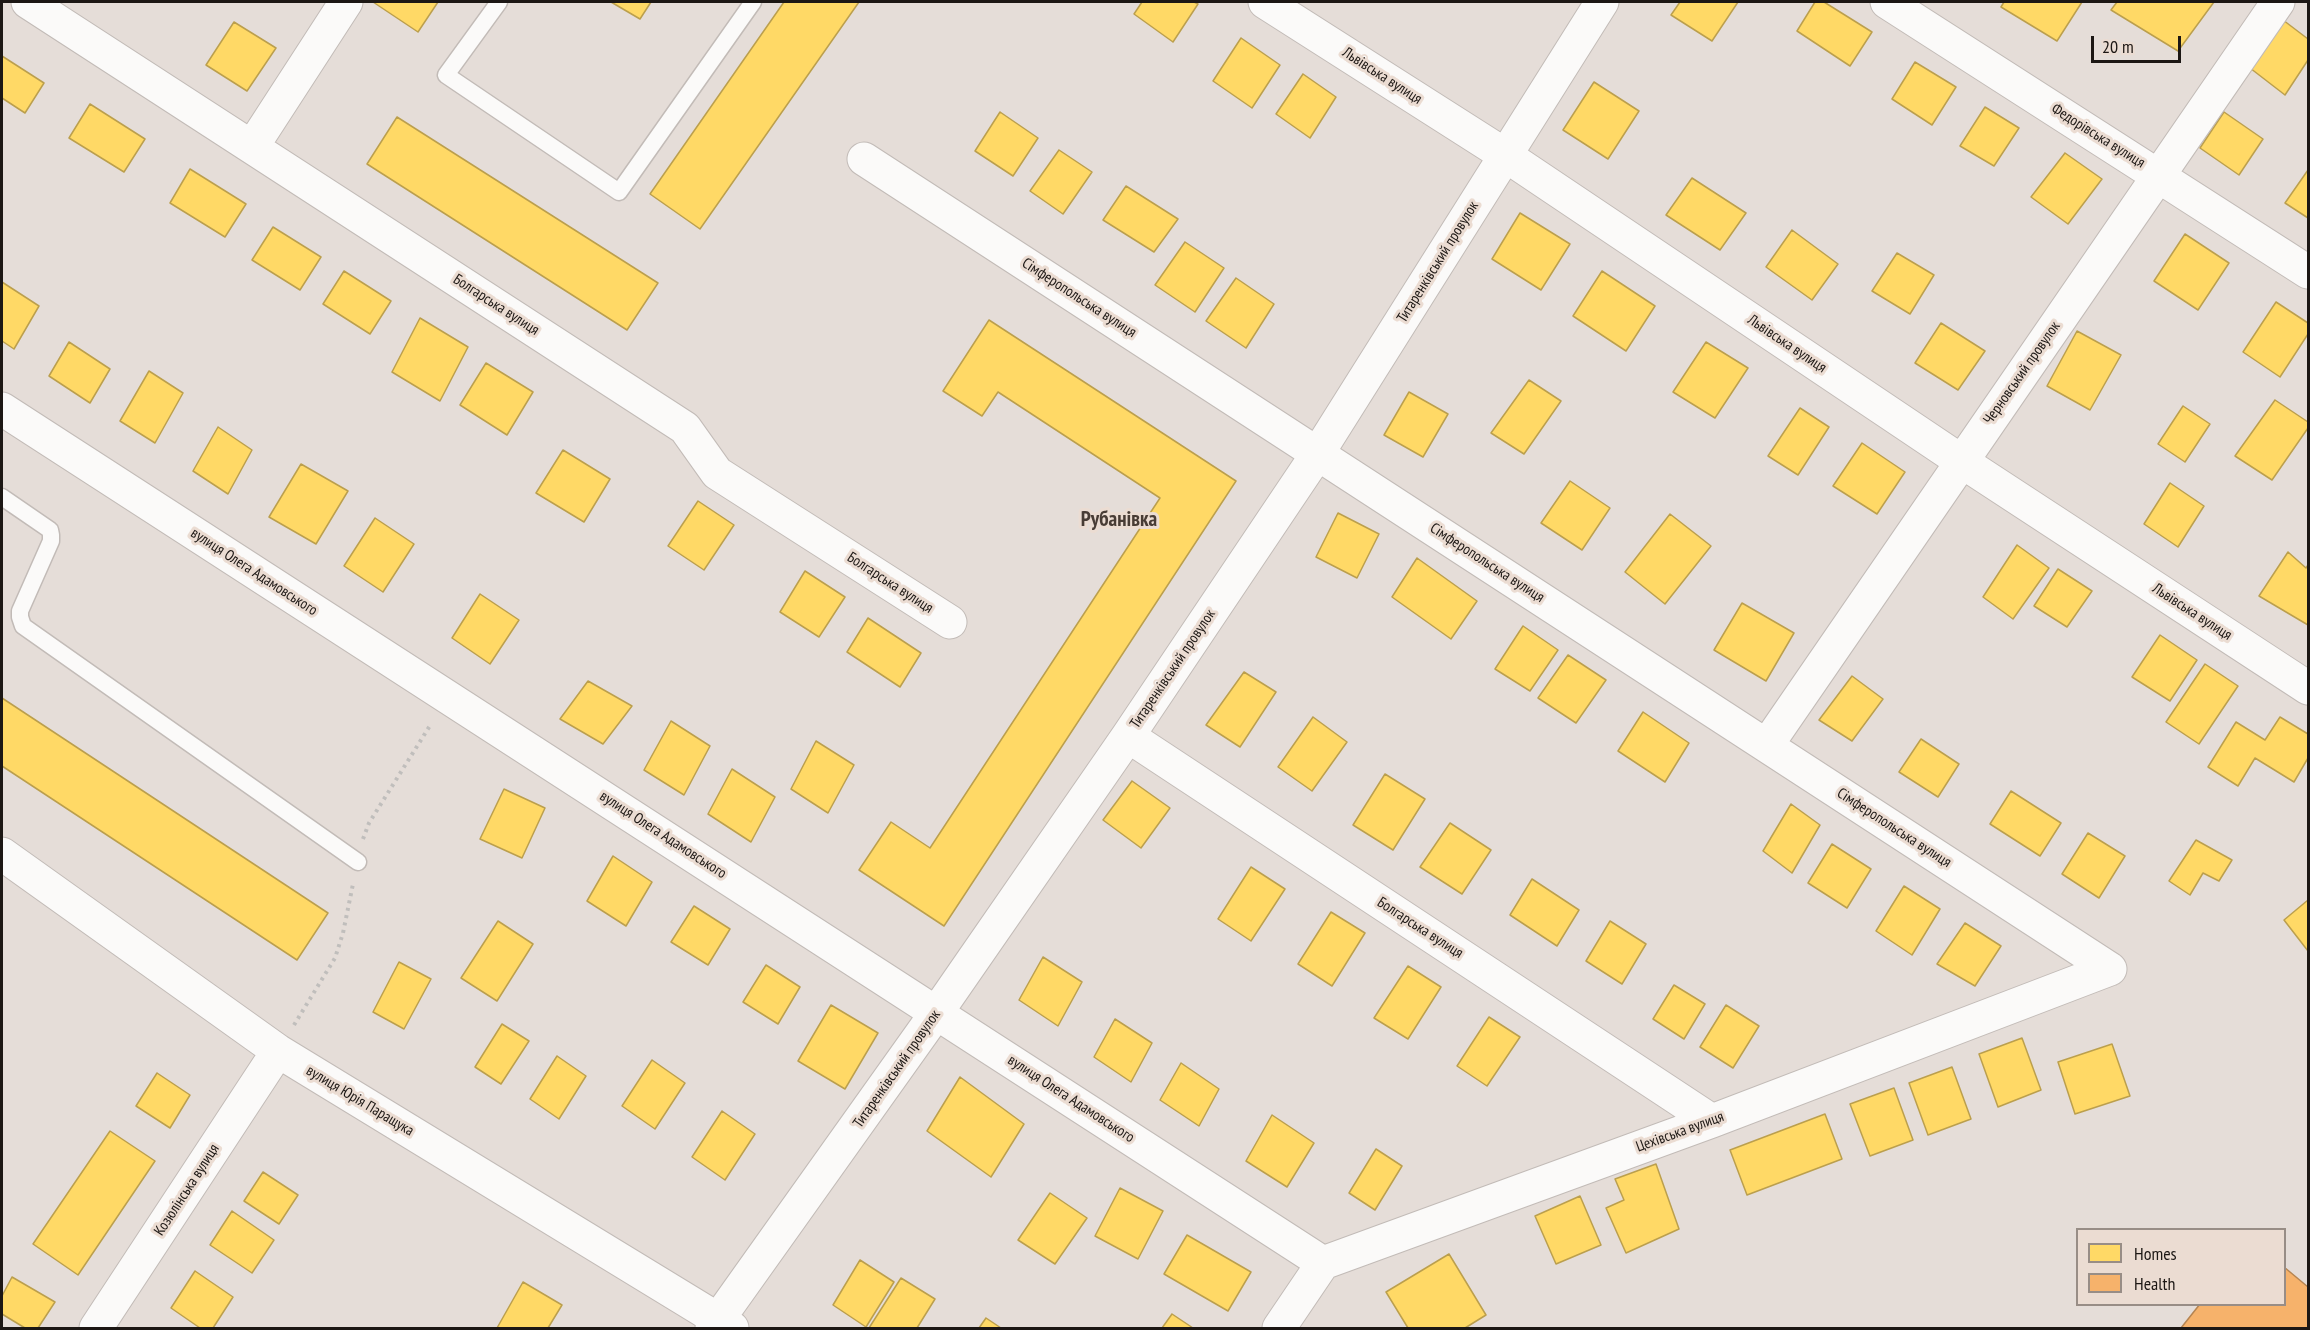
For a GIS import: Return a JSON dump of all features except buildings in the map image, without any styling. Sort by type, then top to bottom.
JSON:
[{"type":"street","name":"Болгарська вулиця","points":[[28,2],[685,428],[717,472],[950,622]]},
{"type":"street","points":[[252,147],[346,2]]},
{"type":"street","name":"Львівська вулиця","points":[[1264,2],[1505,155],[1960,461],[2308,688]]},
{"type":"street","name":"Титаренківський провулок","points":[[721,1326],[1128,736],[1318,453],[1602,2]]},
{"type":"street","name":"Федорівська вулиця","points":[[1887,2],[2159,174],[2308,272]]},
{"type":"street","name":"Черновський провулок","points":[[1767,745],[1960,461],[2278,2]]},
{"type":"street","name":"Сімферопольська вулиця","points":[[864,159],[2110,969]]},
{"type":"street","name":"вулиця Олега Адамовського","points":[[2,409],[1323,1263]]},
{"type":"street","name":"Болгарська вулиця","points":[[1128,736],[1712,1120]]},
{"type":"street","name":"вулиця Юрія Паращука","points":[[2,854],[278,1051],[721,1326]]},
{"type":"street","name":"Цехівська вулиця","points":[[1323,1263],[1712,1120],[2110,969]]},
{"type":"street","name":"Козюлінська вулиця","points":[[96,1329],[278,1051]]},
{"type":"street","points":[[1279,1329],[1323,1263]]},
{"type":"lane","points":[[499,2],[446,75],[619,192],[753,2]]},
{"type":"lane","points":[[2,497],[50,530],[51,535],[51,541],[20,611],[23,626],[358,862]]},
{"type":"district","name":"Рубанівка","points":[[1119,520]]}]
